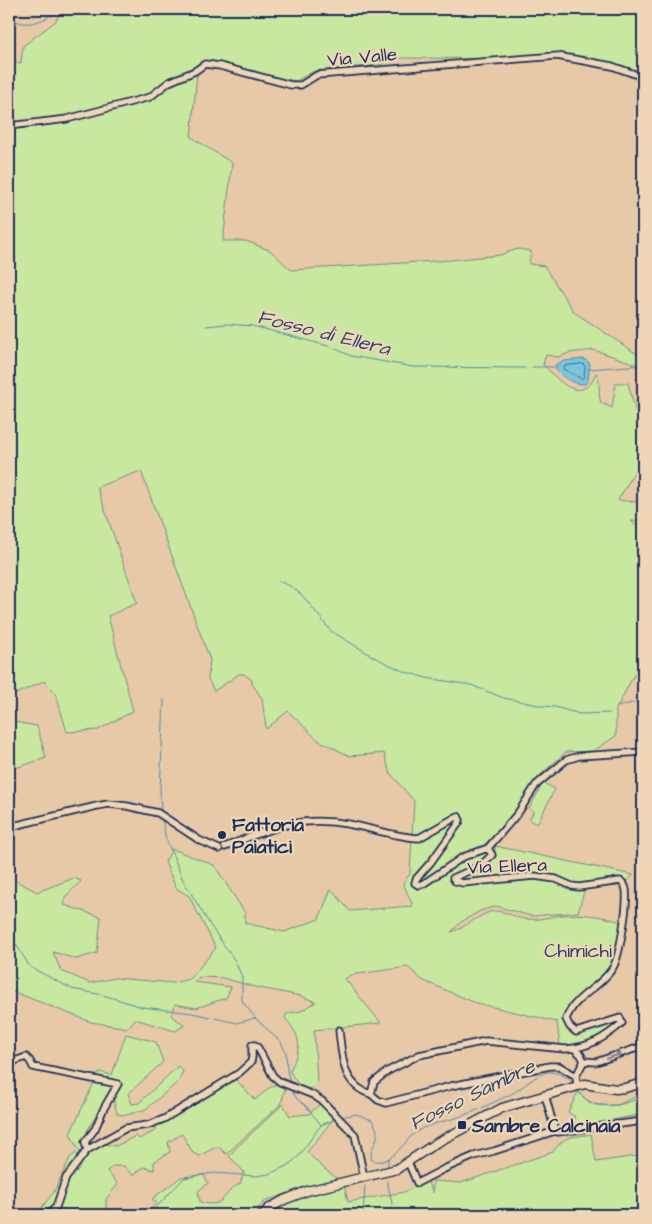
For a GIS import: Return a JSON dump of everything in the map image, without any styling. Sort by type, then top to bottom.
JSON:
[{"type":"street","name":"Via Valle","points":[[9,126],[67,119],[150,97],[170,82],[205,64],[220,66],[291,85],[301,85],[317,75],[557,56],[612,66],[643,77]]},
{"type":"street","name":"Via Ellera","points":[[575,1049],[594,1044],[622,1023],[620,1018],[576,1032],[570,1027],[566,1019],[571,1007],[584,994],[600,983],[614,966],[622,929],[626,890],[624,883],[620,881],[572,886],[556,879],[534,876],[463,883],[453,878],[480,866],[492,855],[488,848],[518,813],[536,786],[566,760],[580,756],[643,752]]},
{"type":"street","points":[[9,827],[102,805],[132,806],[165,816],[199,840],[222,848],[277,826],[312,820],[345,823],[419,838],[456,816],[459,817],[459,823],[431,862],[416,879],[415,883],[418,885],[423,884],[463,857],[488,848]]},
{"type":"street","points":[[339,1030],[344,1067],[348,1079],[362,1091],[372,1094],[378,1100],[386,1102],[451,1086],[550,1066],[559,1066],[576,1076]]},
{"type":"street","points":[[372,1094],[374,1082],[388,1071],[419,1055],[486,1041],[575,1049],[582,1055],[584,1062],[576,1076],[577,1086]]},
{"type":"street","points":[[48,1215],[56,1207],[66,1178],[87,1150],[126,1128],[148,1125],[164,1119],[239,1073],[250,1062],[252,1046],[255,1045],[273,1076],[280,1082],[313,1095],[355,1135],[364,1177]]},
{"type":"street","points":[[584,1062],[596,1062],[643,1046]]},
{"type":"street","points":[[9,1063],[26,1057],[33,1067],[118,1084],[104,1108],[95,1129],[85,1142],[87,1150]]},
{"type":"street","points":[[263,1215],[268,1209],[292,1197],[326,1186],[389,1172],[408,1162],[442,1139],[502,1108],[585,1084],[616,1089],[643,1083]]},
{"type":"street","points":[[545,1095],[555,1131]]},
{"type":"street","points":[[408,1162],[417,1183],[460,1162],[555,1131],[607,1127],[643,1121]]},
{"type":"green space","name":"Chimichi","points":[[61,9],[643,9],[643,76],[589,59],[396,58],[379,65],[314,71],[296,81],[203,63],[188,70],[197,73],[191,137],[232,163],[223,241],[246,241],[271,251],[291,270],[451,260],[500,255],[518,249],[531,251],[529,264],[544,266],[574,312],[643,358],[642,366],[594,350],[569,353],[558,357],[546,355],[543,364],[558,380],[577,390],[590,384],[596,373],[599,381],[601,403],[612,408],[616,383],[628,383],[643,439],[643,457],[618,500],[643,503],[643,521],[631,521],[643,533],[643,658],[616,709],[616,736],[593,751],[566,752],[539,776],[521,808],[481,848],[481,852],[487,853],[491,858],[495,857],[495,846],[633,875],[623,886],[585,888],[578,912],[531,916],[496,906],[480,911],[461,922],[451,932],[484,914],[495,911],[525,919],[578,914],[621,922],[613,963],[600,979],[567,1006],[569,1009],[565,1020],[572,1032],[618,1020],[619,1023],[592,1040],[578,1045],[560,1046],[557,1022],[476,1003],[422,980],[408,967],[350,975],[345,979],[381,1023],[314,1030],[317,1083],[311,1089],[303,1087],[298,1083],[290,1071],[298,1049],[298,1043],[295,1032],[285,1018],[286,1014],[301,1011],[316,1002],[301,996],[255,987],[223,978],[199,977],[194,982],[231,987],[226,998],[196,1008],[175,1004],[171,1016],[185,1025],[175,1031],[135,1019],[128,1028],[91,1022],[14,992],[9,993],[9,877],[37,892],[74,878],[81,881],[65,897],[64,905],[101,917],[97,953],[76,959],[53,952],[61,971],[90,983],[115,978],[173,983],[190,979],[216,948],[189,896],[176,888],[165,862],[172,849],[214,865],[245,913],[245,923],[284,932],[319,919],[331,889],[350,911],[413,906],[403,883],[410,874],[414,801],[390,773],[384,753],[350,756],[318,740],[288,711],[266,729],[262,698],[252,684],[252,680],[244,674],[239,674],[214,691],[208,679],[210,660],[141,471],[97,487],[137,603],[108,616],[133,711],[98,730],[67,732],[56,695],[44,681],[11,696],[14,722],[37,726],[46,758],[9,770],[9,63],[21,63],[23,46],[56,21]]},
{"type":"green space","points":[[543,783],[555,789],[537,824],[529,820],[534,811],[529,809]]},
{"type":"green space","points":[[126,1034],[156,1042],[163,1062],[128,1094],[132,1104],[139,1103],[178,1066],[183,1071],[179,1081],[146,1109],[127,1115],[117,1114],[111,1088],[87,1131],[90,1142],[116,1146],[136,1136],[139,1139],[157,1130],[155,1124],[189,1108],[235,1079],[255,1100],[277,1084],[285,1089],[282,1100],[279,1106],[226,1154],[218,1146],[199,1156],[193,1153],[182,1134],[168,1142],[170,1152],[154,1162],[154,1170],[144,1167],[133,1175],[124,1166],[113,1166],[107,1171],[118,1184],[106,1199],[106,1215],[71,1215],[64,1208],[60,1215],[36,1215],[54,1192],[70,1158],[79,1150],[70,1134],[99,1072],[112,1075]]},
{"type":"green space","points":[[578,1092],[595,1105],[618,1105],[643,1093],[643,1114],[571,1128],[575,1117],[568,1112]]},
{"type":"green space","points":[[283,1104],[290,1116],[309,1114],[320,1104],[334,1118],[307,1152],[323,1168],[339,1180],[267,1200],[259,1207],[257,1215],[146,1215],[157,1203],[152,1199],[181,1177],[204,1175],[208,1183],[198,1191],[200,1202],[215,1204],[220,1202],[234,1187],[240,1184],[244,1172],[229,1156]]},
{"type":"green space","points":[[591,1134],[596,1162],[643,1155],[643,1215],[267,1215],[280,1204],[344,1185],[348,1202],[404,1192],[427,1181],[433,1193],[433,1181],[461,1183],[553,1152],[565,1139]]},
{"type":"water","points":[[584,359],[590,363],[588,381],[585,384],[566,379],[556,369],[555,365],[563,361]]},
{"type":"waterway","points":[[9,17],[22,23],[36,22],[62,9]]},
{"type":"waterway","name":"Fosso di Ellera","points":[[206,326],[226,324],[253,326],[332,347],[351,356],[413,367],[525,368]]},
{"type":"waterway","name":"Fosso di Ellera","points":[[588,369],[643,365]]},
{"type":"waterway","name":"Fosso di Ellera","points":[[532,367],[554,367]]},
{"type":"waterway","points":[[279,581],[292,587],[303,596],[331,631],[374,657],[403,671],[426,678],[471,685],[504,698],[555,707],[580,714],[610,713]]},
{"type":"waterway","points":[[161,811],[160,791],[164,700]]},
{"type":"waterway","points":[[617,707],[643,700]]},
{"type":"waterway","points":[[162,818],[165,836],[183,880],[210,925],[235,961],[242,977],[242,1001],[254,1016]]},
{"type":"waterway","points":[[9,936],[30,967],[72,989],[103,995],[142,1007],[192,1013],[237,1023],[255,1018],[281,1042],[286,1053],[290,1084]]},
{"type":"waterway","name":"Fosso Sambre","points":[[342,1117],[356,1114],[372,1120],[376,1127],[377,1137],[371,1153],[371,1159],[384,1161],[396,1153],[411,1136],[421,1129],[472,1112],[516,1091],[542,1074],[547,1072],[558,1074],[566,1077],[574,1084]]},
{"type":"waterway","points":[[290,1088],[297,1099],[306,1106],[321,1125]]},
{"type":"waterway","name":"Fosso Sambre","points":[[577,1090],[584,1098],[591,1102],[607,1106],[643,1097]]},
{"type":"waterway","name":"Fosso Sambre","points":[[149,1215],[184,1178],[213,1173],[256,1176],[269,1174],[287,1166],[298,1157],[321,1125],[336,1119]]},
{"type":"waterway","name":"Fosso Sambre","points":[[388,1159],[388,1165]]},
{"type":"waterway","points":[[387,1181],[392,1203],[390,1215]]},
{"type":"waterway","points":[[363,1215],[365,1186]]},
{"type":"place","name":"Fattoria Paiatici","points":[[222,835]]},
{"type":"place","name":"Sambre Calcinaia","points":[[462,1125]]}]
